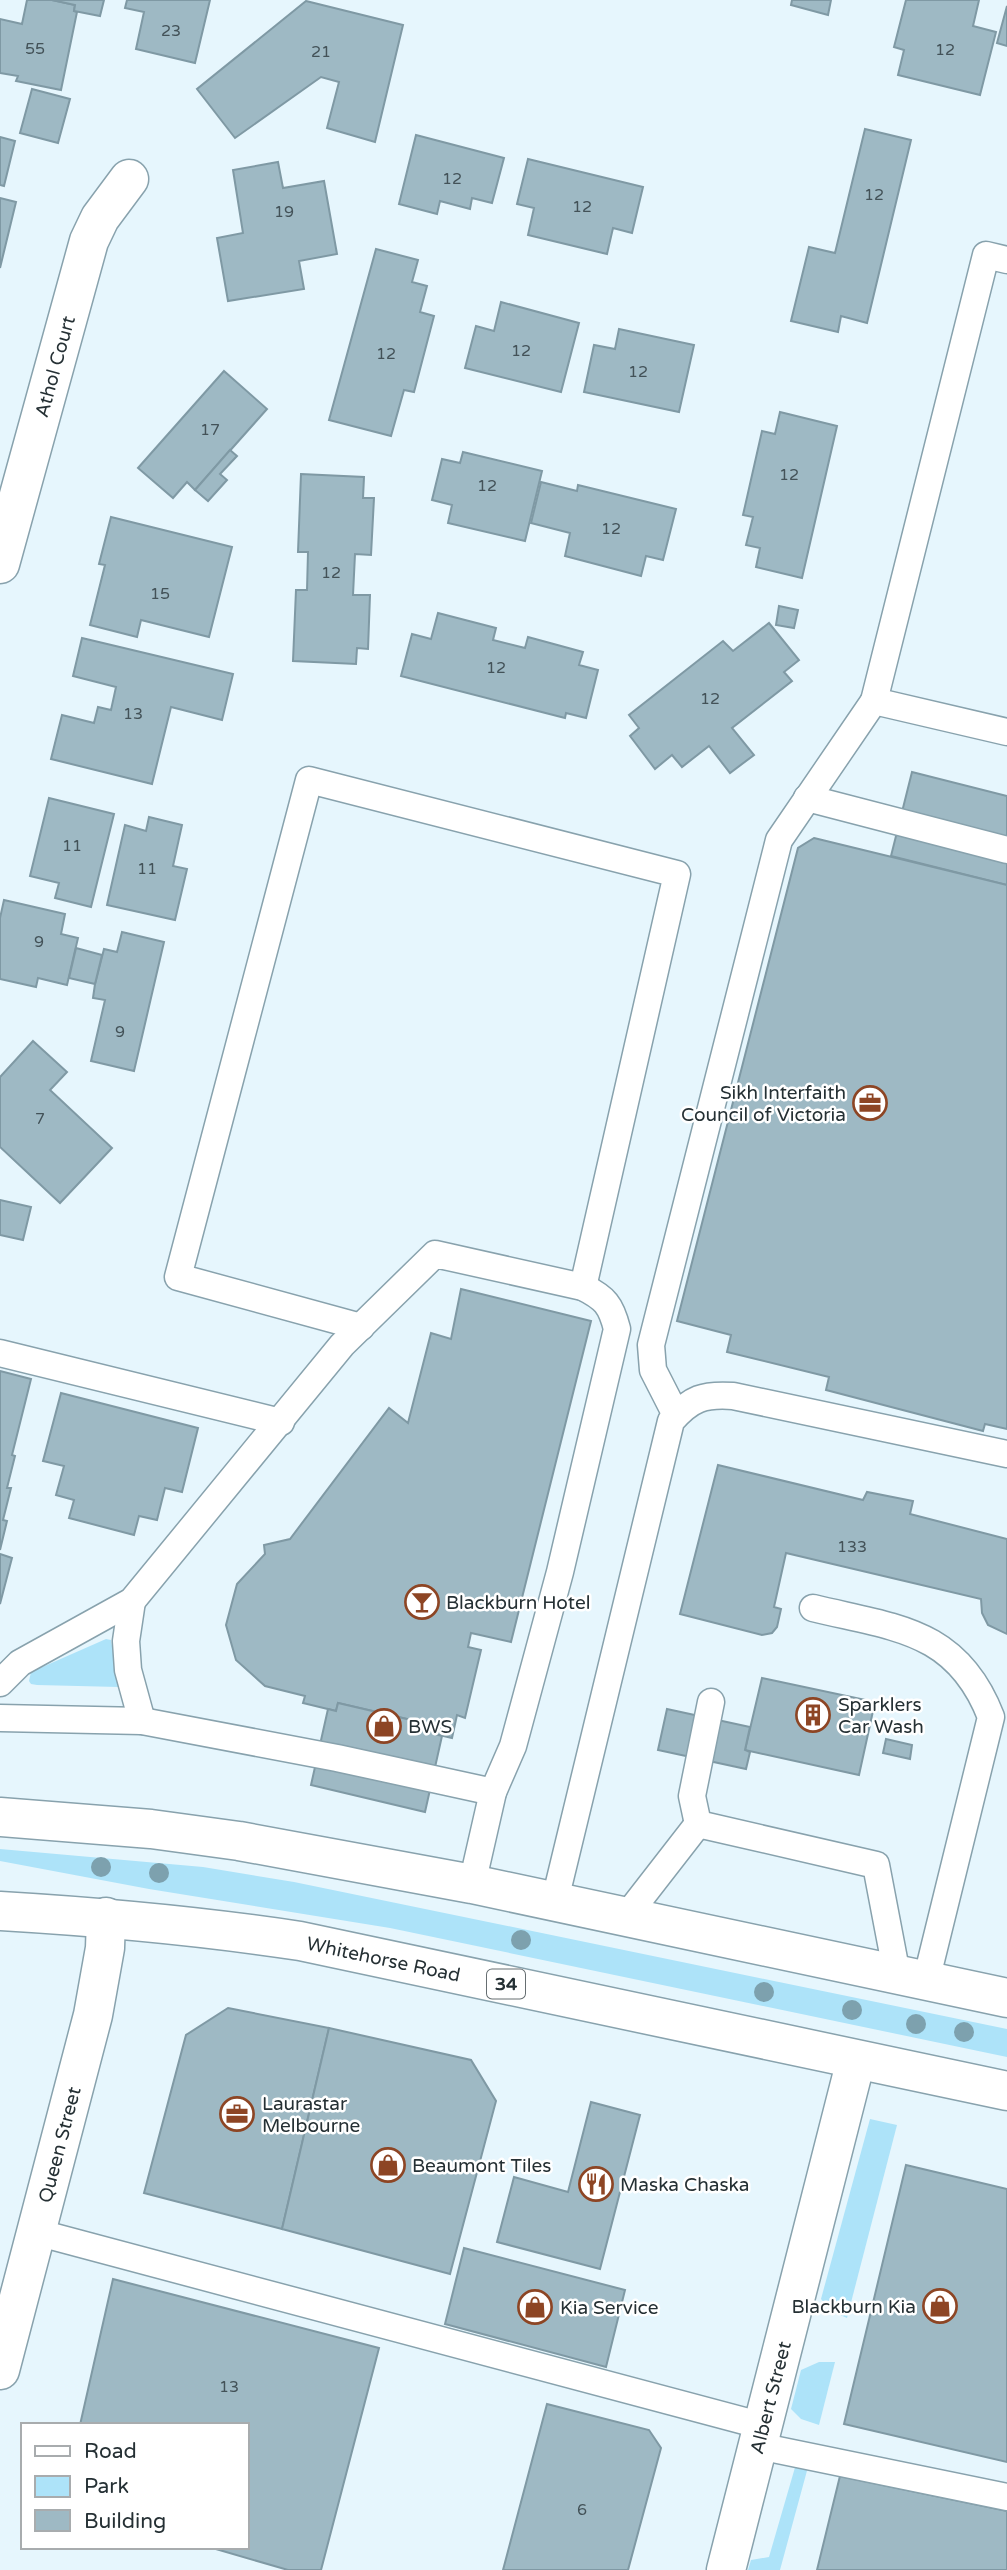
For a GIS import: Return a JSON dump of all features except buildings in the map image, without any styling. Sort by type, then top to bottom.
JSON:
[{"type":"main road","name":"Athol Court","points":[[0,564],[89,241],[100,218],[129,179]]},
{"type":"main road","points":[[0,1817],[151,1829],[239,1841],[471,1884],[554,1904],[1007,1998]]},
{"type":"main road","name":"Whitehorse Road","points":[[0,1911],[106,1917],[300,1941],[1007,2091]]},
{"type":"main road","name":"Queen Street","points":[[0,2370],[6,2325],[36,2232],[93,2015],[105,1948],[106,1917]]},
{"type":"main road","name":"Albert Street","points":[[726,2570],[856,2060]]},
{"type":"lane","points":[[676,1415],[653,1370],[651,1345],[779,840],[874,701],[986,255],[1007,260]]},
{"type":"lane","points":[[874,701],[1007,732]]},
{"type":"lane","points":[[361,1327],[178,1277],[309,780],[677,874],[583,1287]]},
{"type":"lane","points":[[807,797],[1007,850]]},
{"type":"lane","points":[[0,1683],[20,1663],[132,1601],[342,1345],[435,1254],[583,1287],[598,1295],[612,1309],[617,1329],[560,1572],[517,1733],[493,1792],[471,1884]]},
{"type":"lane","points":[[0,1353],[281,1422]]},
{"type":"lane","points":[[554,1904],[671,1421],[682,1408],[708,1394],[733,1396],[1007,1454]]},
{"type":"lane","points":[[132,1601],[126,1641],[128,1670],[142,1721]]},
{"type":"lane","points":[[813,1608],[913,1633],[950,1653],[981,1692],[991,1717],[911,1978]]},
{"type":"lane","points":[[625,1918],[698,1824],[692,1796],[711,1702]]},
{"type":"lane","points":[[0,1718],[142,1721],[337,1758],[493,1792]]},
{"type":"lane","points":[[698,1824],[876,1865],[911,1978]]},
{"type":"lane","points":[[36,2232],[760,2436],[1007,2497]]},
{"type":"green space","points":[[106,1639],[111,1640],[119,1687],[37,1685],[29,1681],[31,1672]]},
{"type":"green space","points":[[0,1849],[203,1867],[294,1882],[1007,2029],[1007,2057],[390,1928],[149,1889],[0,1861]]},
{"type":"green space","points":[[870,2119],[897,2125],[847,2318],[831,2311],[821,2299]]},
{"type":"green space","points":[[819,2362],[835,2362],[819,2425],[801,2419],[791,2409],[801,2370]]},
{"type":"green space","points":[[796,2464],[808,2467],[780,2570],[748,2570],[751,2560],[769,2557]]},
{"type":"place","name":"Sikh Interfaith Council of Victoria","points":[[870,1103]]},
{"type":"place","name":"Blackburn Hotel","points":[[422,1602]]},
{"type":"place","name":"Sparklers Car Wash","points":[[813,1715]]},
{"type":"place","name":"BWS","points":[[384,1726]]},
{"type":"place","name":"Laurastar Melbourne","points":[[237,2114]]},
{"type":"place","name":"Beaumont Tiles","points":[[388,2165]]},
{"type":"place","name":"Maska Chaska","points":[[596,2184]]},
{"type":"place","name":"Blackburn Kia","points":[[940,2306]]},
{"type":"place","name":"Kia Service","points":[[535,2307]]}]
